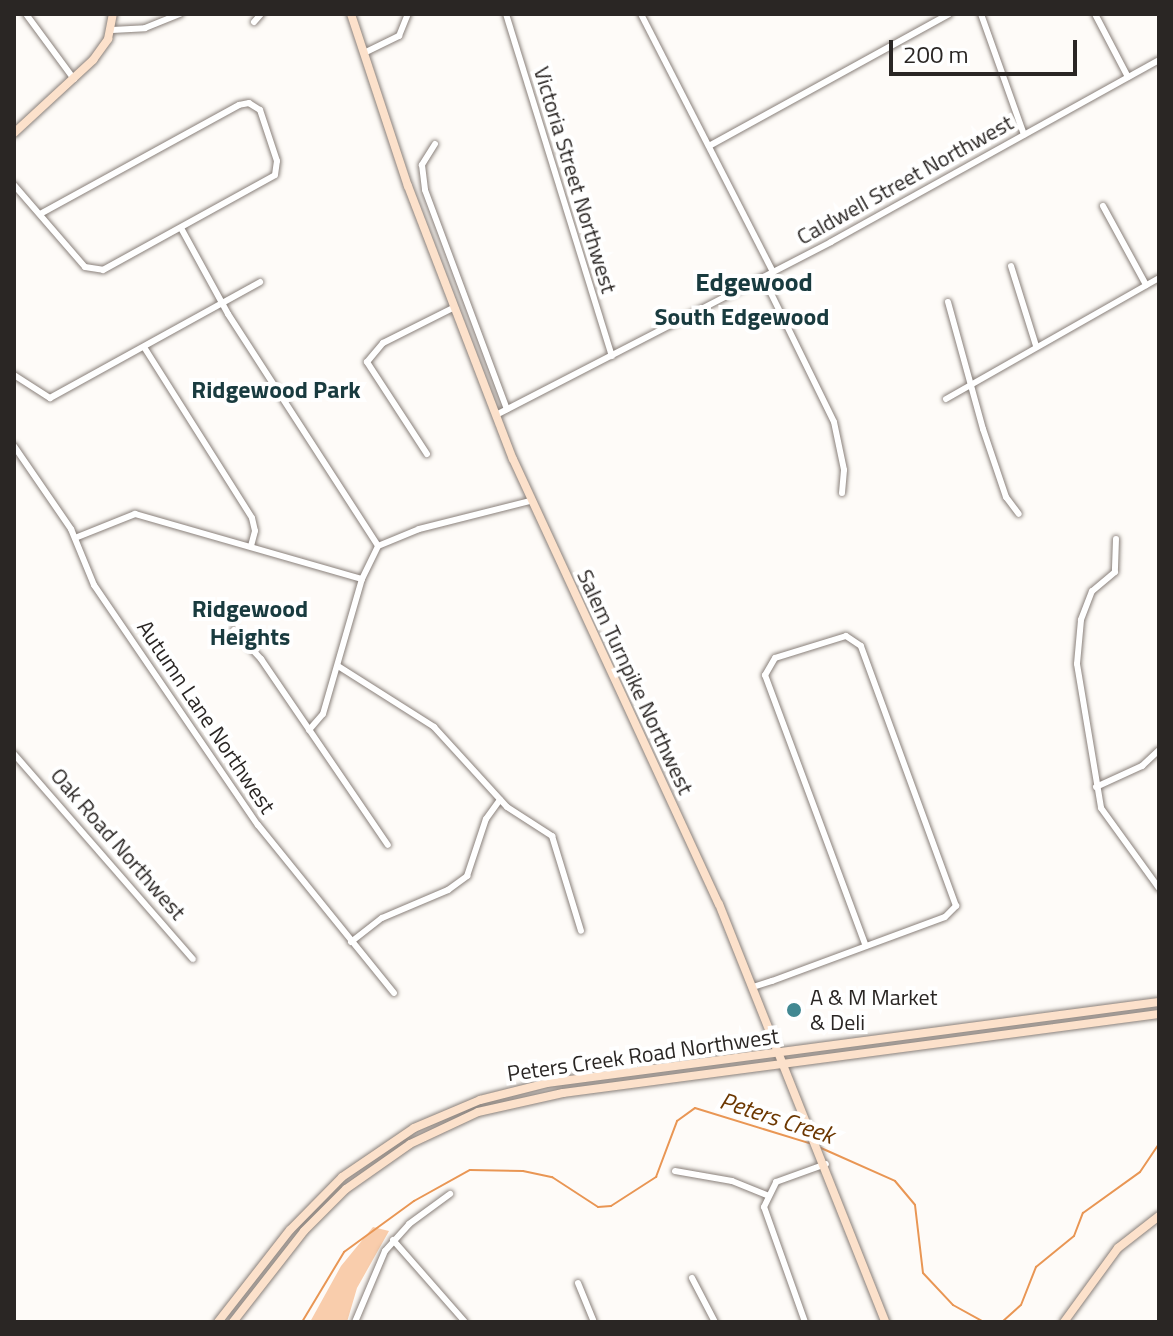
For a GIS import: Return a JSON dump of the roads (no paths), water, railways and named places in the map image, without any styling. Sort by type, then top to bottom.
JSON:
[{"type":"main road","points":[[14,133],[75,80],[93,60],[112,30],[113,14]]},
{"type":"main road","name":"Salem Turnpike Northwest","points":[[351,14],[402,167],[530,501],[753,987],[825,1162],[885,1322]]},
{"type":"main road","name":"Peters Creek Road Northwest","points":[[218,1322],[317,1201],[372,1155],[436,1117],[535,1086],[1159,1002]]},
{"type":"main road","name":"Peters Creek Road Northwest","points":[[233,1322],[331,1203],[379,1163],[438,1129],[535,1097],[1159,1014]]},
{"type":"main road","points":[[1064,1322],[1118,1248],[1159,1216]]},
{"type":"street","points":[[26,14],[75,80]]},
{"type":"street","points":[[112,30],[145,28],[180,14]]},
{"type":"street","points":[[254,22],[261,14]]},
{"type":"street","points":[[366,52],[399,36],[408,14]]},
{"type":"street","name":"Victoria Street Northwest","points":[[506,14],[612,356]]},
{"type":"street","points":[[641,14],[773,272]]},
{"type":"street","points":[[709,146],[949,14]]},
{"type":"street","points":[[981,14],[1024,135]]},
{"type":"street","points":[[1095,14],[1128,77]]},
{"type":"street","name":"Caldwell Street Northwest","points":[[496,415],[773,272],[1159,60]]},
{"type":"street","points":[[14,185],[40,214],[93,271],[181,228],[275,175],[277,161],[257,106],[239,105],[40,214]]},
{"type":"street","points":[[435,144],[422,165],[425,190],[507,409]]},
{"type":"street","points":[[1103,206],[1146,285]]},
{"type":"street","points":[[181,228],[223,303],[378,546]]},
{"type":"street","points":[[1011,266],[1036,346]]},
{"type":"street","points":[[763,277],[834,422],[844,470],[842,493]]},
{"type":"street","points":[[946,399],[1159,278]]},
{"type":"street","points":[[14,375],[50,398],[260,282]]},
{"type":"street","points":[[948,302],[1006,497],[1019,514]]},
{"type":"street","points":[[427,454],[367,362],[373,350],[455,307]]},
{"type":"street","points":[[144,347],[252,518],[255,531],[251,546]]},
{"type":"street","name":"Autumn Lane Northwest","points":[[14,446],[75,538],[90,578],[258,825],[394,993]]},
{"type":"street","points":[[309,730],[320,721],[362,579],[378,546],[419,529],[530,501]]},
{"type":"street","points":[[75,538],[135,514],[362,579]]},
{"type":"street","points":[[1116,539],[1115,572],[1096,587],[1076,645],[1096,787],[1115,831],[1159,888]]},
{"type":"street","points":[[234,630],[261,659],[388,845]]},
{"type":"street","points":[[753,987],[866,946],[945,917],[955,908],[956,896],[874,677],[860,644],[846,636],[771,660],[766,678],[866,946]]},
{"type":"street","points":[[338,666],[434,727],[500,800],[554,839],[581,931]]},
{"type":"street","points":[[1096,787],[1142,766],[1159,750]]},
{"type":"street","name":"Oak Road Northwest","points":[[14,754],[193,959]]},
{"type":"street","points":[[351,942],[382,918],[448,890],[467,876],[486,819],[500,800]]},
{"type":"street","points":[[805,1322],[765,1220],[767,1195],[783,1178],[825,1162]]},
{"type":"street","points":[[675,1171],[724,1179],[767,1195]]},
{"type":"street","points":[[355,1322],[368,1282],[393,1240],[450,1194]]},
{"type":"street","points":[[393,1240],[465,1322]]},
{"type":"street","points":[[692,1278],[715,1322]]},
{"type":"street","points":[[578,1283],[594,1322]]},
{"type":"waterway","name":"Peters Creek","points":[[302,1322],[344,1252],[414,1201],[470,1170],[523,1171],[552,1177],[598,1207],[611,1206],[656,1177],[677,1121],[695,1108],[812,1144]]},
{"type":"waterway","name":"Peters Creek","points":[[1002,1322],[1021,1305],[1036,1267],[1074,1236],[1083,1213],[1140,1172],[1159,1144]]},
{"type":"waterway","name":"Peters Creek","points":[[821,1148],[895,1181],[915,1205],[923,1273],[953,1305],[984,1322]]},
{"type":"place","name":"A & M Market & Deli","points":[[794,1010]]},
{"type":"district","name":"Edgewood","points":[[754,282]]},
{"type":"district","name":"South Edgewood","points":[[742,317]]},
{"type":"district","name":"Ridgewood Park","points":[[276,390]]},
{"type":"district","name":"Ridgewood Heights","points":[[250,623]]}]
